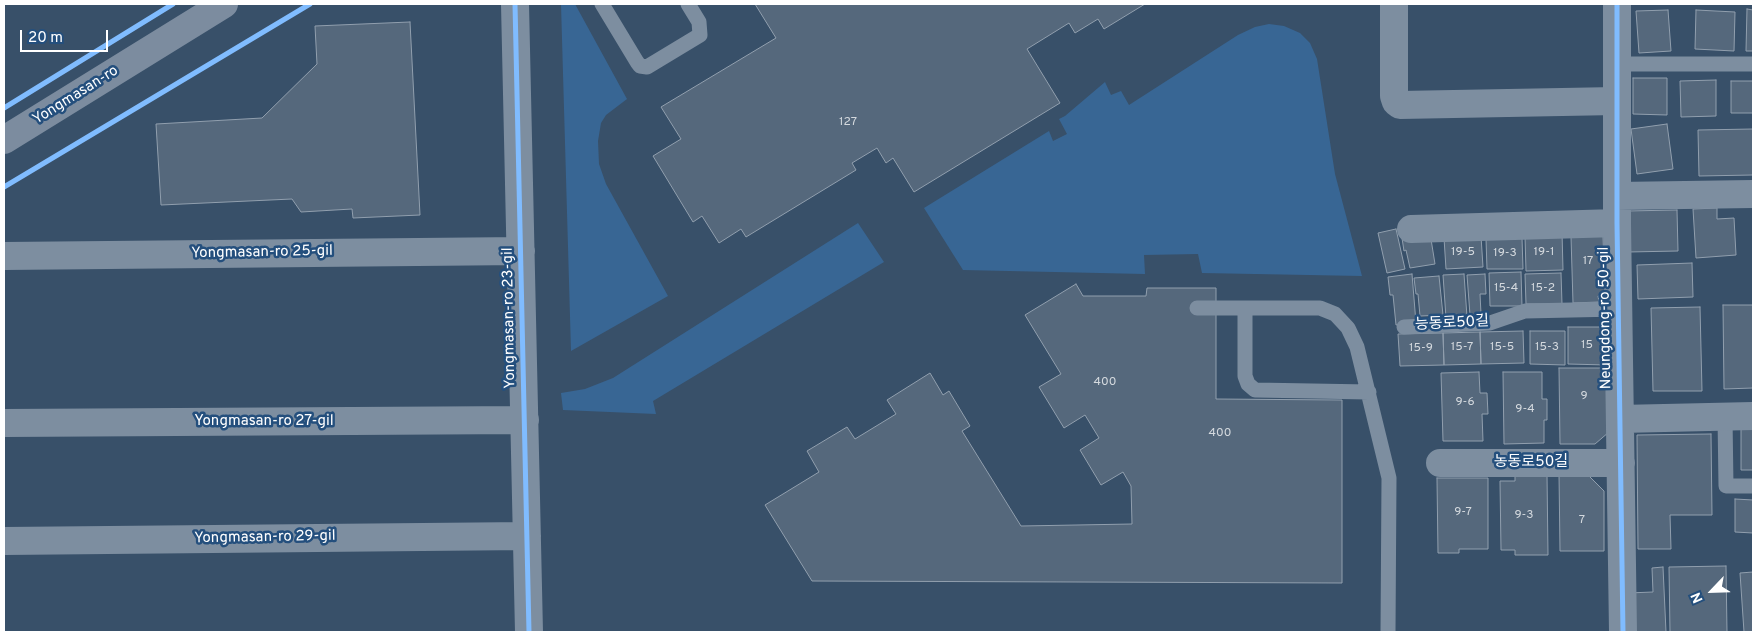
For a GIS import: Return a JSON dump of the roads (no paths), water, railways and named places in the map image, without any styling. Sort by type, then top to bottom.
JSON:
[{"type":"main road","name":"Yongmasan-ro","points":[[4,140],[218,5]]},
{"type":"street","name":"Yongmasan-ro 23-gil","points":[[515,4],[529,632]]},
{"type":"street","points":[[1394,4],[1394,96],[1396,102],[1400,105],[1616,101]]},
{"type":"street","name":"Neungdong-ro 50-gil","points":[[1617,4],[1617,224],[1623,632]]},
{"type":"street","points":[[1617,196],[1753,194]]},
{"type":"street","points":[[1411,229],[1617,224]]},
{"type":"street","name":"Yongmasan-ro 25-gil","points":[[4,256],[521,251]]},
{"type":"street","points":[[1620,419],[1753,416]]},
{"type":"street","name":"Yongmasan-ro 27-gil","points":[[4,423],[525,420]]},
{"type":"street","name":"농동로50길","points":[[1440,463],[1621,463]]},
{"type":"street","name":"Yongmasan-ro 29-gil","points":[[4,541],[527,536]]},
{"type":"lane","points":[[602,4],[636,62],[640,66],[647,67],[700,35],[699,22],[688,4]]},
{"type":"lane","points":[[1617,64],[1753,64]]},
{"type":"lane","points":[[1198,308],[1320,308],[1335,314],[1348,328],[1357,347],[1387,465],[1390,488],[1388,632]]},
{"type":"lane","points":[[1245,308],[1245,376],[1248,384],[1255,390],[1369,392]]},
{"type":"lane","name":"능동로50길","points":[[1404,327],[1490,323],[1525,311],[1619,309]]},
{"type":"lane","points":[[1725,417],[1726,486],[1753,486]]}]
